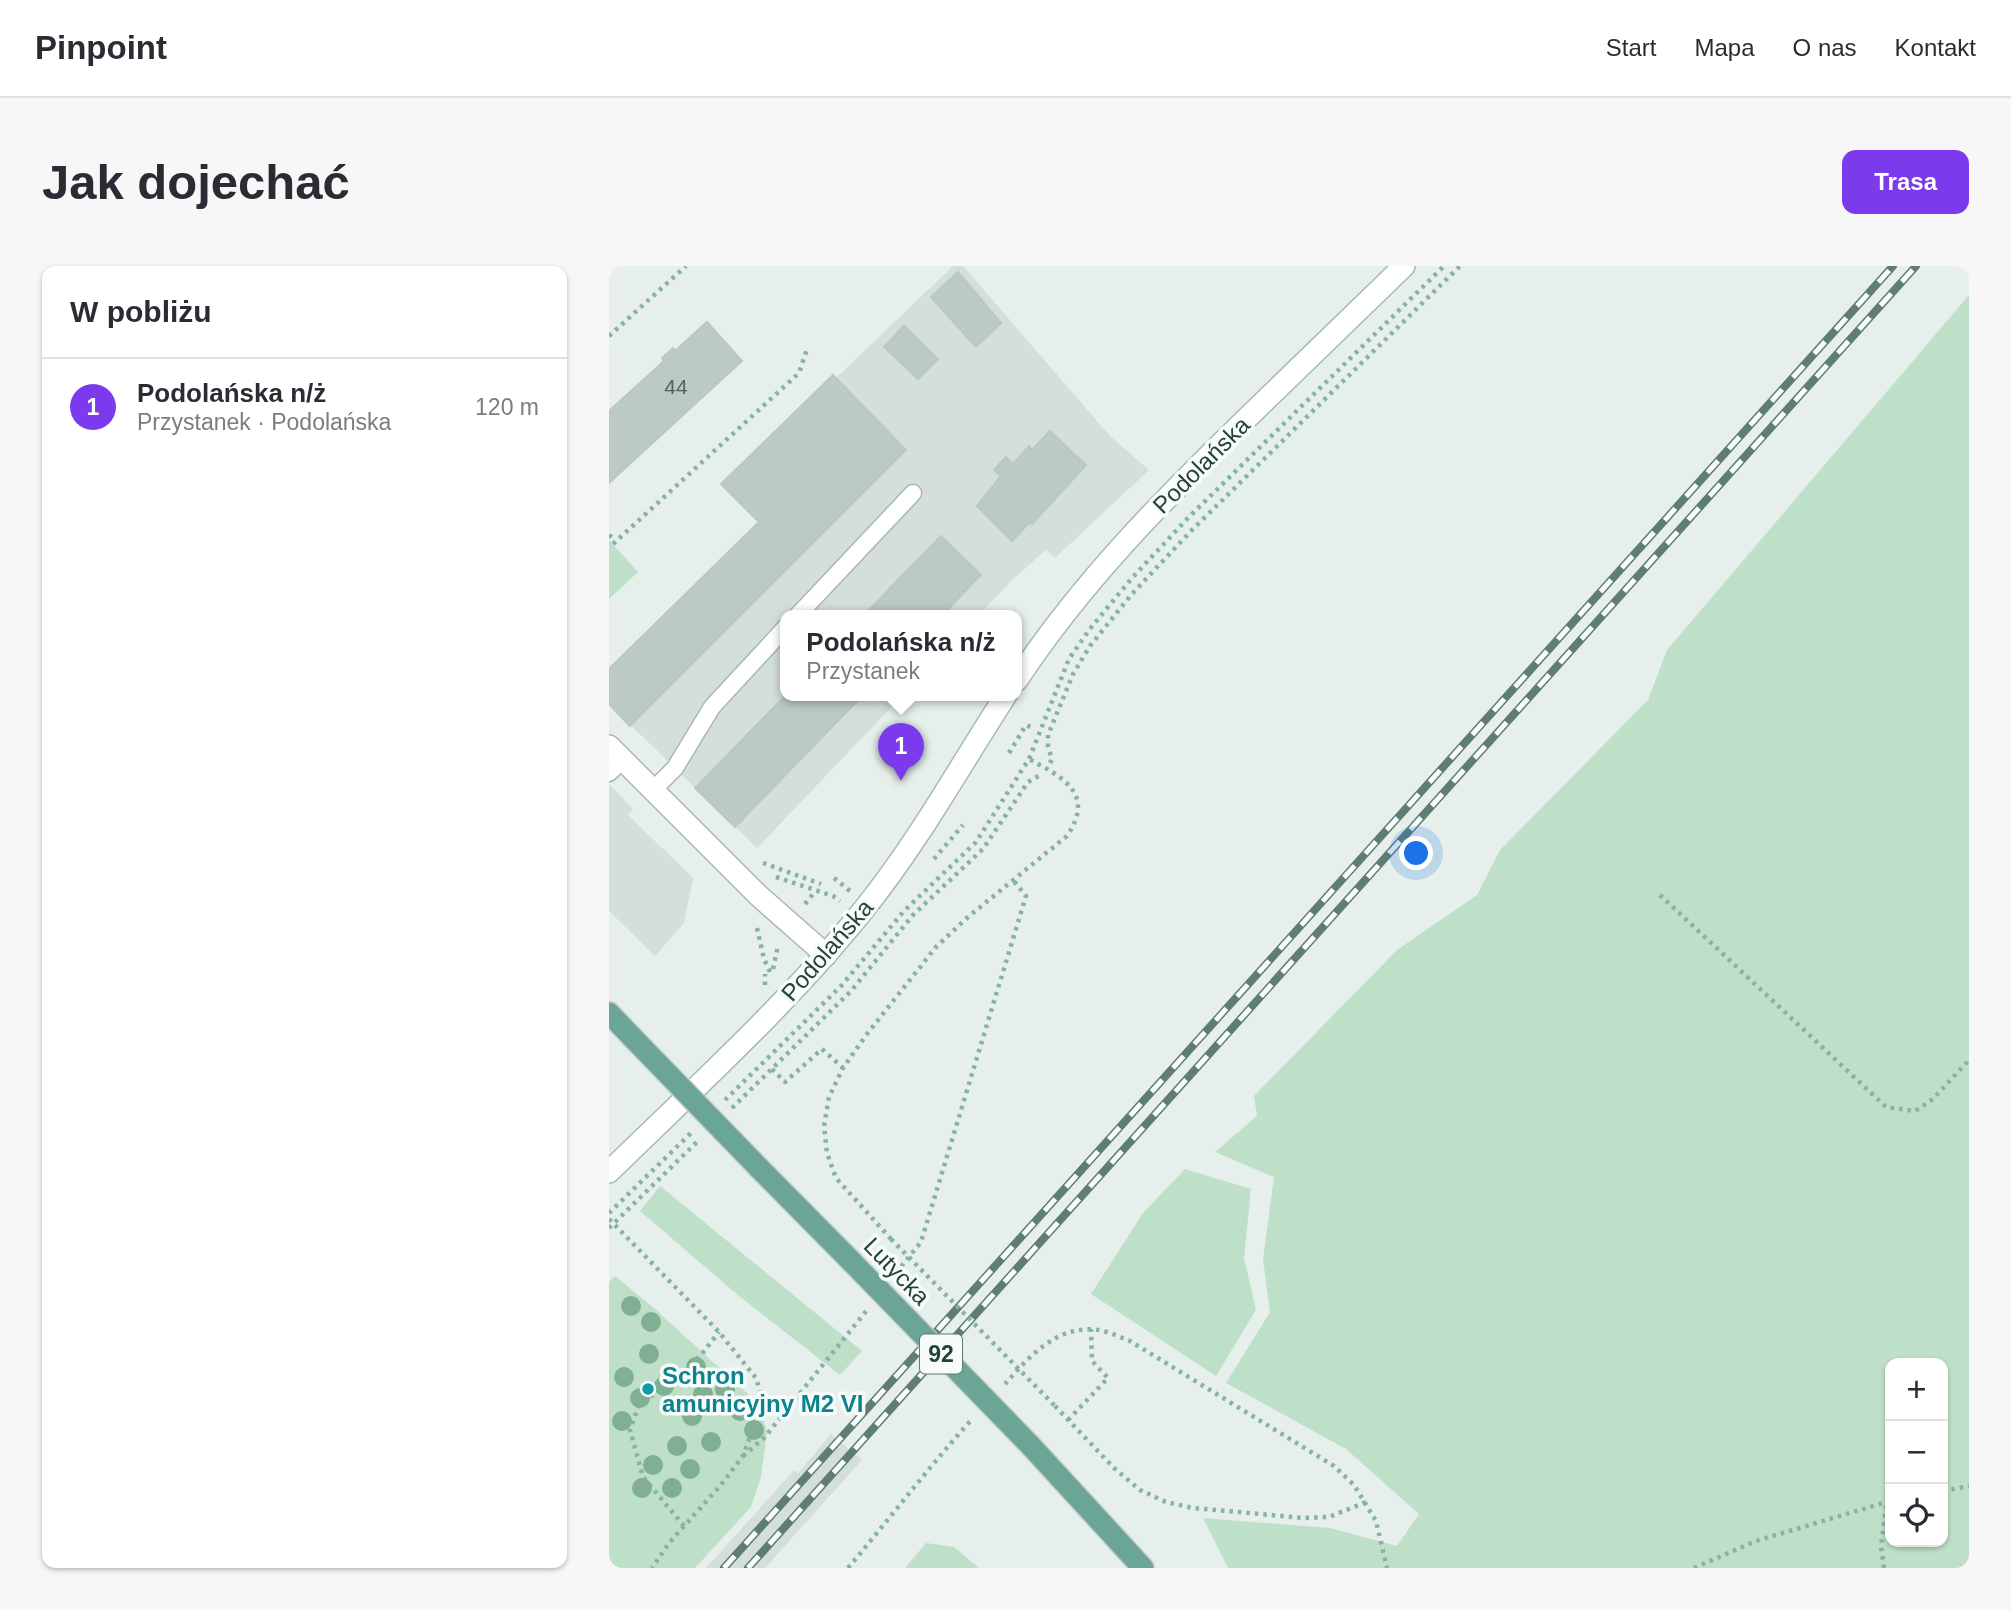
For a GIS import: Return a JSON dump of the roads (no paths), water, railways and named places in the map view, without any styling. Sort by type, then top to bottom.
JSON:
[{"type":"main road","name":"Lutycka","points":[[609,1013],[1030,1445],[1143,1568]]},
{"type":"street","name":"Podolańska","points":[[1022,673],[1066,610],[1112,555],[1178,485],[1404,266]]},
{"type":"street","name":"Podolańska","points":[[609,1172],[789,996],[826,955],[897,864],[1002,701]]},
{"type":"street","points":[[614,760],[653,790],[759,895],[826,955]]},
{"type":"lane","points":[[803,610],[912,493]]},
{"type":"lane","points":[[653,790],[675,768],[712,707],[780,634]]},
{"type":"railway","points":[[724,1568],[1893,266]]},
{"type":"railway","points":[[748,1568],[1916,266]]},
{"type":"place","name":"Podolańska n/ż","points":[[901,781]]},
{"type":"place","name":"Schron amunicyjny M2 VI","points":[[648,1389]]}]
